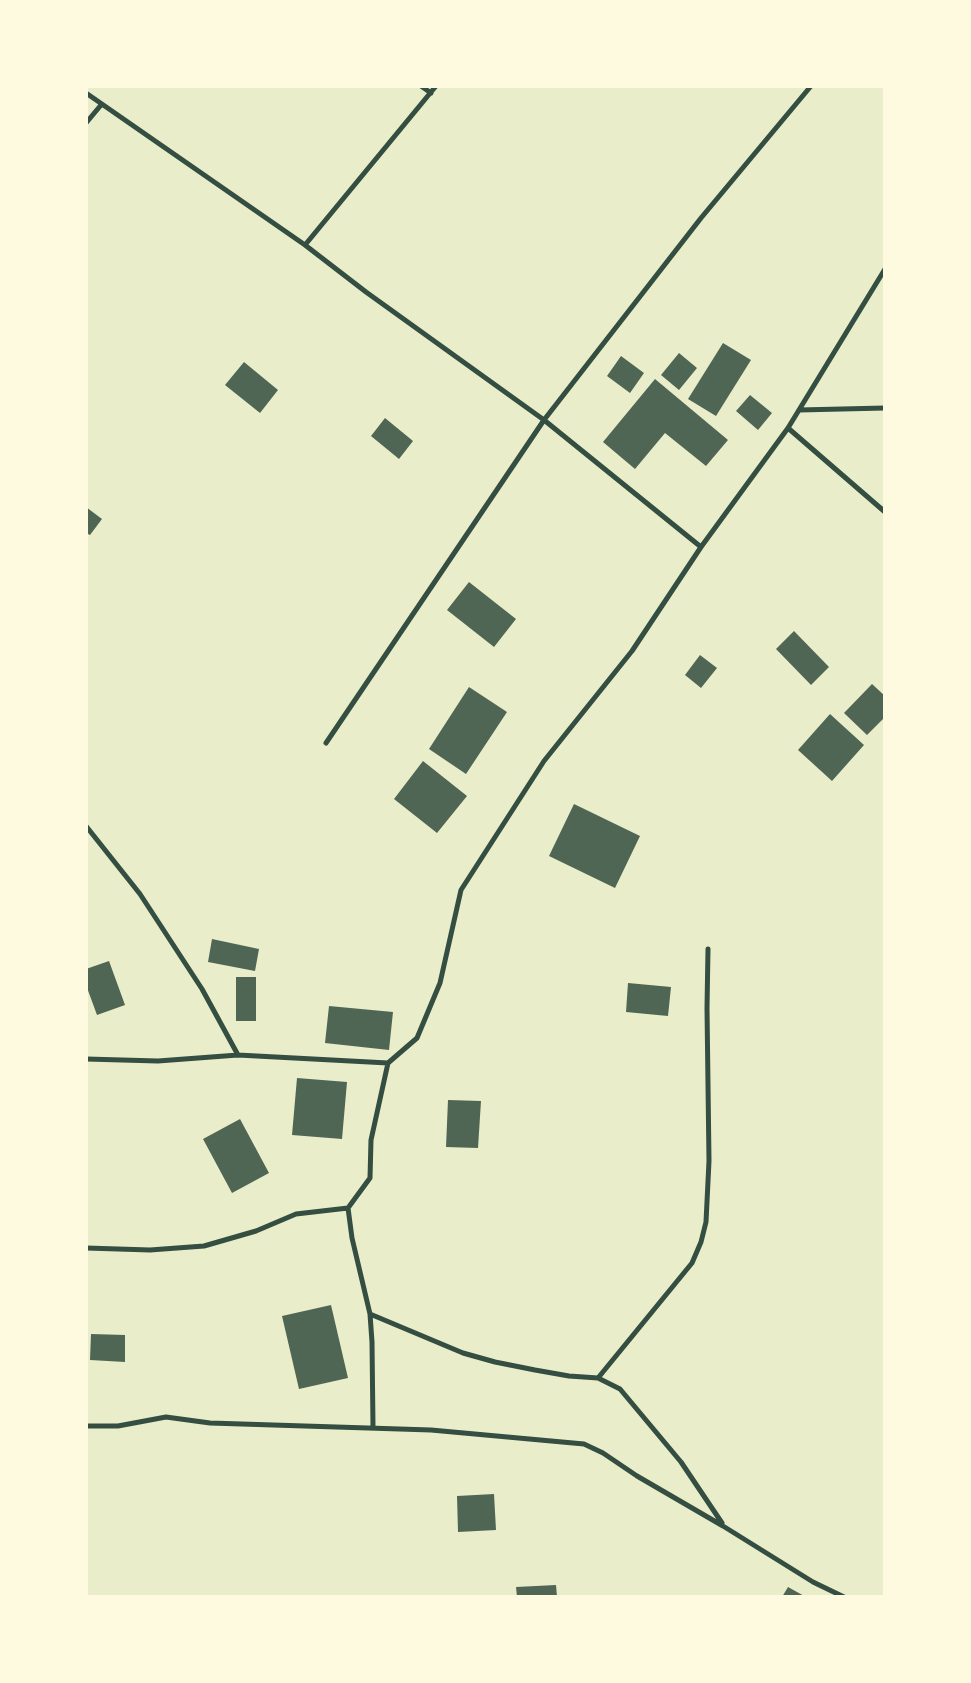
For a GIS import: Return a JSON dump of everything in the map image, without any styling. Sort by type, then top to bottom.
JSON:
[{"type":"street","points":[[421,86],[431,93]]},
{"type":"street","points":[[305,245],[436,86]]},
{"type":"street","points":[[326,743],[544,420],[701,218],[811,86]]},
{"type":"street","points":[[86,93],[305,245],[366,292],[544,420],[701,547]]},
{"type":"street","points":[[86,123],[101,105]]},
{"type":"street","points":[[373,1428],[373,1351],[370,1314],[352,1238],[348,1208],[370,1178],[371,1140],[388,1063],[417,1038],[440,983],[461,890],[544,761],[632,651],[701,547],[788,428],[885,270]]},
{"type":"street","points":[[799,410],[885,408]]},
{"type":"street","points":[[788,428],[885,512]]},
{"type":"street","points":[[86,826],[140,894],[202,989],[238,1055]]},
{"type":"street","points":[[598,1378],[692,1263],[701,1242],[706,1222],[709,1161],[708,949]]},
{"type":"street","points":[[86,1060],[158,1060],[238,1055],[388,1063]]},
{"type":"street","points":[[86,1248],[150,1250],[204,1246],[256,1231],[296,1214],[348,1208]]},
{"type":"street","points":[[370,1314],[463,1353],[495,1362],[569,1376],[598,1378],[620,1390],[681,1462],[724,1526]]},
{"type":"street","points":[[86,1426],[118,1426],[166,1417],[210,1423],[440,1430],[584,1444],[603,1453],[637,1476],[724,1526],[813,1582],[844,1597]]},
{"type":"building","points":[[723,343],[751,360],[716,416],[688,399]]},
{"type":"building","points":[[679,353],[697,368],[679,390],[661,375]]},
{"type":"building","points":[[621,356],[644,373],[630,393],[607,376]]},
{"type":"building","points":[[244,362],[278,390],[260,413],[225,385]]},
{"type":"building","points":[[655,379],[728,440],[706,466],[665,433],[635,469],[603,442]]},
{"type":"building","points":[[750,395],[772,413],[758,430],[736,411]]},
{"type":"building","points":[[385,418],[413,441],[399,459],[371,436]]},
{"type":"building","points":[[86,507],[102,519],[90,535],[86,533]]},
{"type":"building","points":[[469,582],[516,619],[494,647],[447,610]]},
{"type":"building","points":[[794,631],[829,667],[811,685],[776,649]]},
{"type":"building","points":[[700,655],[717,668],[701,688],[685,675]]},
{"type":"building","points":[[872,684],[885,696],[885,717],[867,735],[844,713]]},
{"type":"building","points":[[469,687],[507,712],[466,774],[429,749]]},
{"type":"building","points":[[830,714],[864,745],[832,781],[798,750]]},
{"type":"building","points":[[423,761],[467,796],[437,833],[394,799]]},
{"type":"building","points":[[574,804],[640,836],[615,888],[549,856]]},
{"type":"building","points":[[212,939],[259,949],[255,971],[208,962]]},
{"type":"building","points":[[109,961],[125,1005],[97,1015],[86,985],[86,969]]},
{"type":"building","points":[[236,977],[256,977],[256,1021],[236,1021]]},
{"type":"building","points":[[628,983],[671,987],[668,1016],[626,1012]]},
{"type":"building","points":[[329,1006],[393,1012],[389,1050],[325,1043]]},
{"type":"building","points":[[297,1078],[347,1082],[342,1139],[292,1135]]},
{"type":"building","points":[[448,1100],[481,1101],[478,1148],[446,1147]]},
{"type":"building","points":[[240,1119],[269,1173],[232,1193],[203,1139]]},
{"type":"building","points":[[331,1305],[348,1378],[299,1389],[282,1316]]},
{"type":"building","points":[[91,1334],[125,1335],[125,1362],[90,1360]]},
{"type":"building","points":[[494,1494],[496,1530],[458,1532],[457,1496]]},
{"type":"building","points":[[556,1585],[557,1597],[517,1597],[516,1587]]},
{"type":"building","points":[[788,1587],[806,1597],[782,1597]]}]
